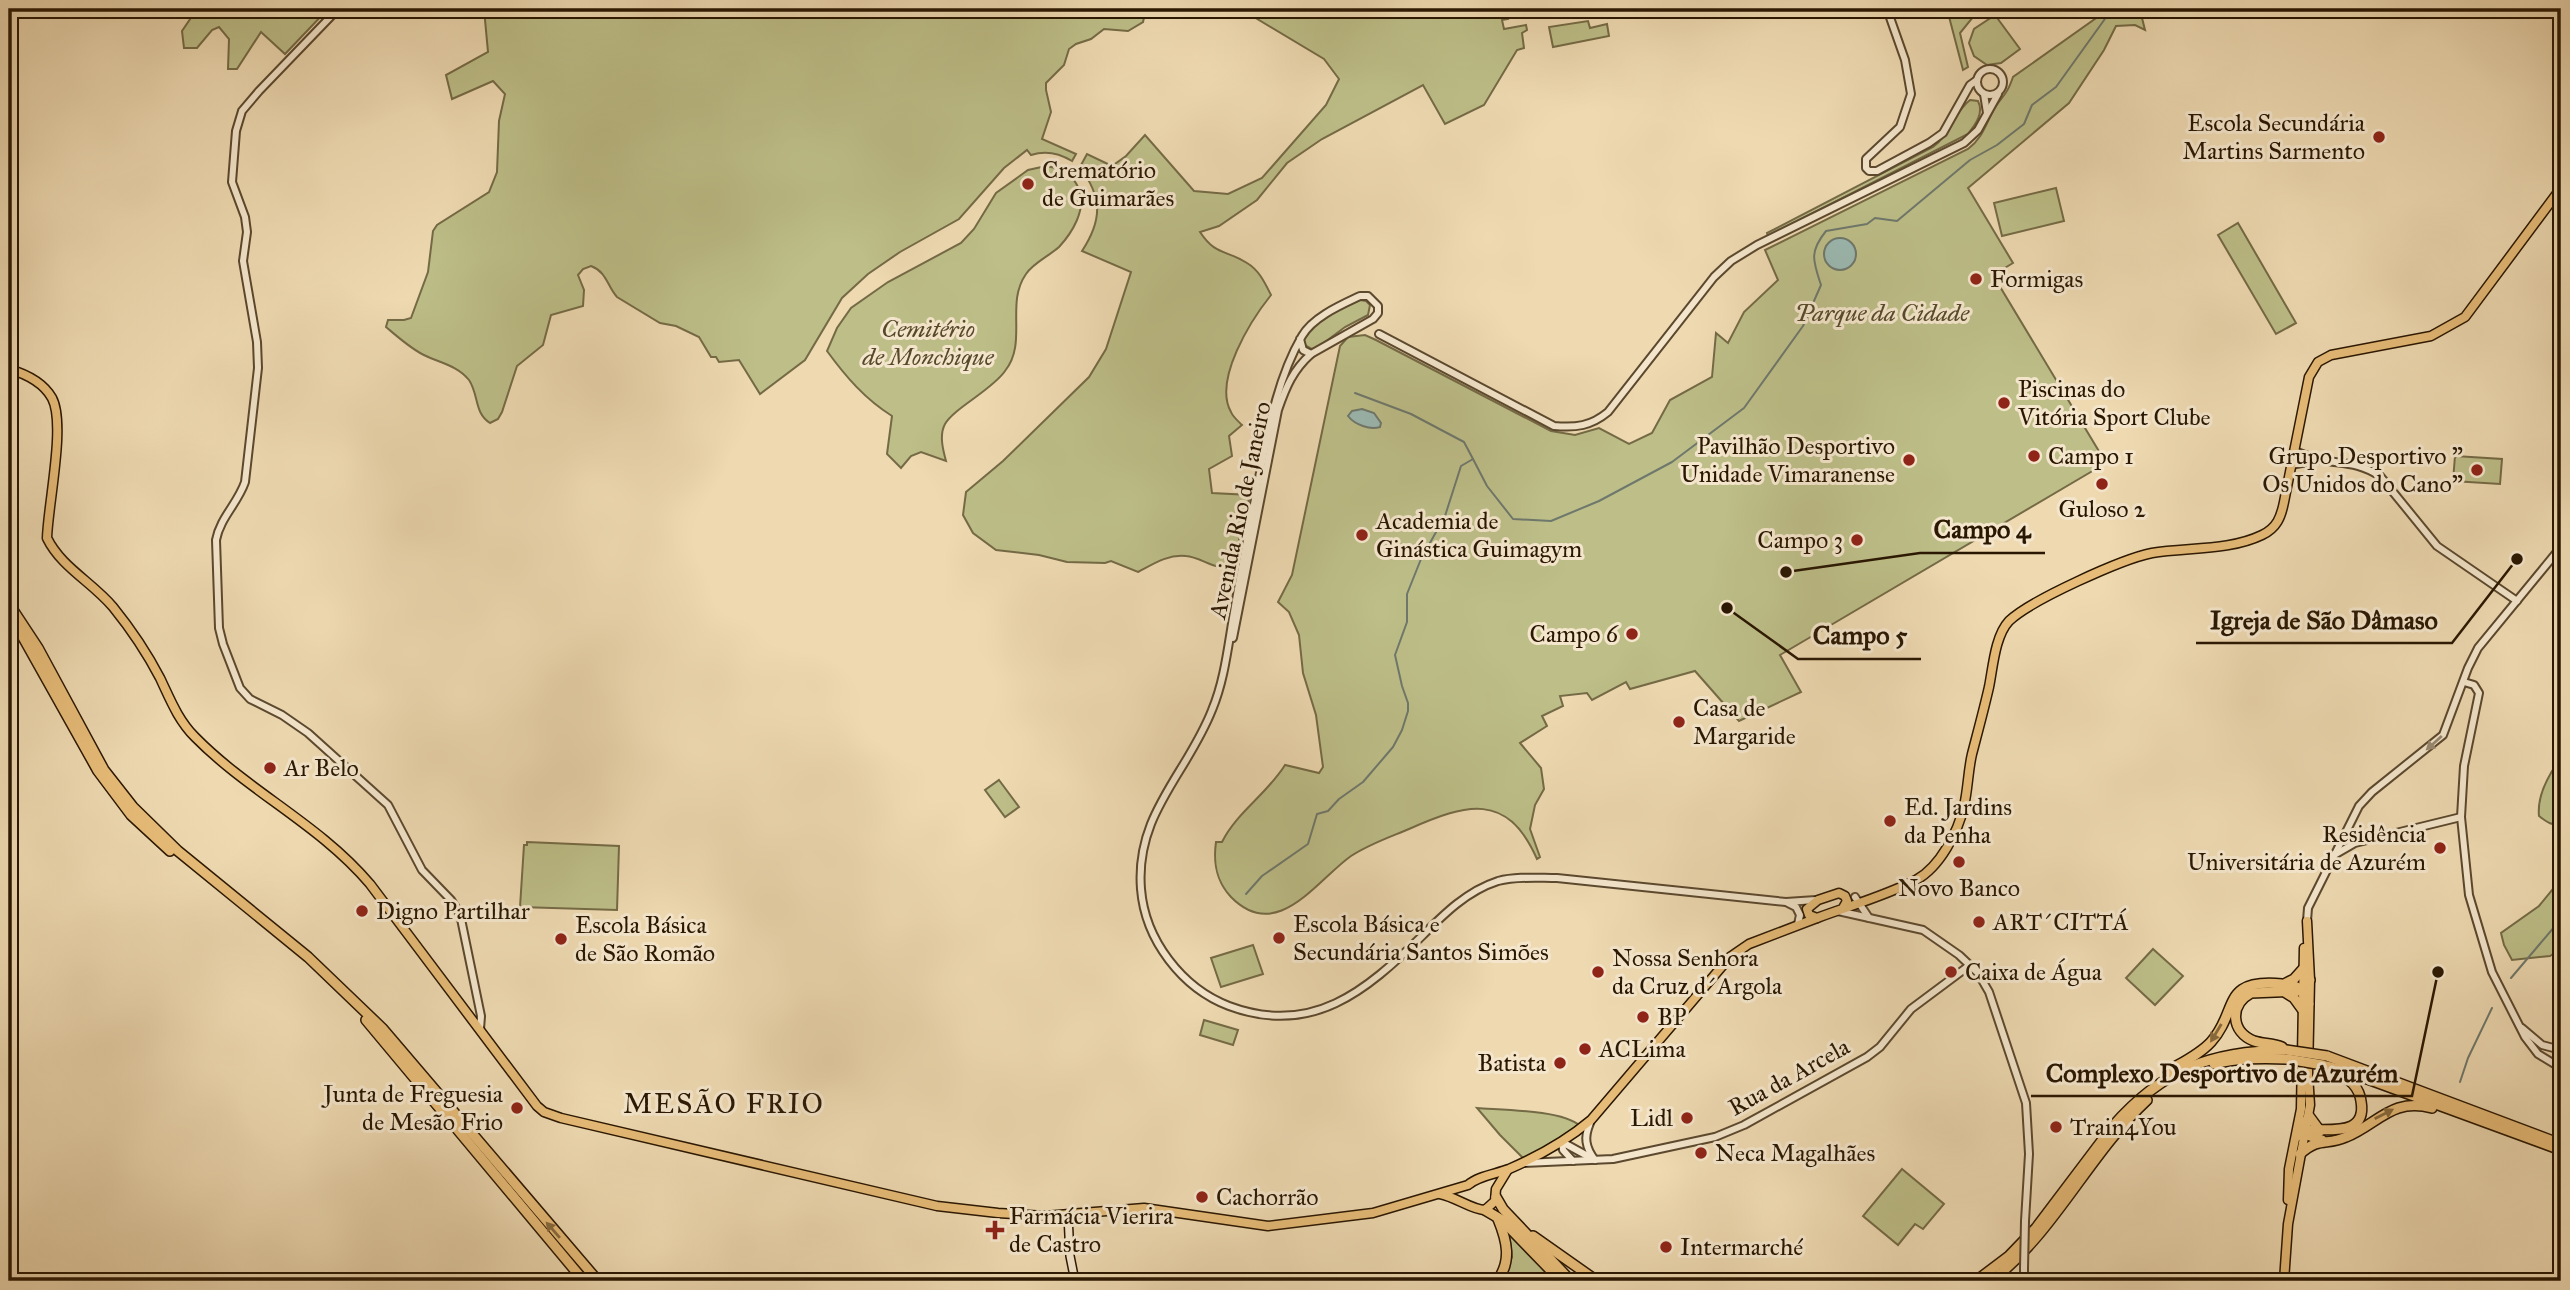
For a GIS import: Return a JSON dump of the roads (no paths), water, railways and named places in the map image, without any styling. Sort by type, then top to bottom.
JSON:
[{"type":"highway","points":[[9,604],[38,648],[104,769],[133,807],[178,851],[308,957],[382,1028],[598,1281]]},
{"type":"highway","points":[[9,614],[98,771],[131,815],[312,966],[359,1013],[396,1054],[498,1182],[584,1281]]},
{"type":"highway","points":[[2284,988],[2303,969]]},
{"type":"highway","points":[[2302,989],[2310,980]]},
{"type":"highway","points":[[1976,1281],[2009,1256],[2036,1228],[2136,1095],[2212,1041],[2232,1001],[2241,991],[2258,984],[2284,988],[2305,1006]]},
{"type":"highway","points":[[2286,1055],[2280,1045],[2256,1041],[2246,1036],[2238,1027],[2235,1014],[2239,1003],[2251,993],[2298,986],[2302,989]]},
{"type":"highway","points":[[2302,989],[2305,1006]]},
{"type":"highway","points":[[2113,1126],[2129,1108],[2158,1084],[2203,1061],[2232,1053],[2286,1055],[2325,1061],[2561,1144]]},
{"type":"highway","points":[[1991,1281],[2022,1254],[2048,1224],[2123,1124],[2150,1097],[2205,1066],[2233,1059],[2286,1055]]},
{"type":"highway","points":[[2325,1061],[2561,1150]]},
{"type":"highway","points":[[2300,1154],[2322,1135],[2351,1127],[2359,1118],[2362,1107],[2357,1089],[2350,1080],[2326,1069],[2325,1061]]},
{"type":"highway","points":[[2304,1118],[2301,1134],[2346,1137],[2382,1114],[2398,1108],[2424,1106],[2439,1110],[2448,1109]]},
{"type":"highway","points":[[2304,1118],[2322,1135]]},
{"type":"highway","points":[[1496,1193],[1503,1209],[1571,1281]]},
{"type":"highway","points":[[1485,1209],[1497,1217],[1561,1281]]},
{"type":"highway","points":[[1497,1217],[1508,1248],[1504,1271],[1497,1281]]},
{"type":"highway","points":[[1519,1225],[1597,1281]]},
{"type":"main road","points":[[1795,926],[1818,900],[1839,893],[1853,898],[1868,898],[1917,879],[1933,866],[1954,833],[1964,808],[1972,756],[1998,645],[2007,623],[2031,606],[2127,559],[2153,553],[2248,541],[2275,527],[2281,517],[2309,377],[2318,362],[2331,355],[2431,336],[2465,317],[2482,298],[2561,188]]},
{"type":"main road","points":[[9,369],[25,373],[42,385],[53,400],[58,420],[47,538],[54,552],[111,605],[158,675],[177,714],[194,736],[216,756],[344,854],[370,884],[537,1106],[544,1112],[561,1118],[937,1206],[998,1213],[1068,1215],[1144,1208],[1268,1226],[1373,1213],[1468,1185],[1476,1179],[1508,1170],[1562,1142],[1591,1120],[1730,957],[1749,944],[1840,909],[1853,898]]},
{"type":"main road","points":[[1808,910],[1809,915],[1817,918]]},
{"type":"main road","points":[[2302,989],[2306,921]]},
{"type":"main road","points":[[2304,1118],[2305,1006],[2310,980],[2306,921]]},
{"type":"main road","points":[[2288,1224],[2301,1134]]},
{"type":"main road","points":[[2284,1281],[2288,1182],[2301,1134]]},
{"type":"main road","points":[[1437,1194],[1451,1196],[1473,1208],[1485,1209],[1492,1205],[1508,1170]]},
{"type":"main road","points":[[1482,1178],[1493,1184],[1496,1193]]},
{"type":"main road","points":[[1468,1185],[1465,1191],[1468,1204]]},
{"type":"main road","points":[[1068,1215],[1070,1256],[1075,1281]]},
{"type":"street","points":[[338,9],[258,91],[242,111],[236,131],[232,182],[245,217],[247,232],[243,261],[257,342],[258,368],[245,482],[241,495],[218,526],[216,540],[219,628],[240,688],[250,699],[282,715],[308,733],[388,805],[422,870],[452,900],[460,914],[481,1016],[480,1031]]},
{"type":"street","points":[[1794,9],[1809,15],[1822,15],[1836,9]]},
{"type":"street","points":[[1378,334],[1554,426],[1575,428],[1596,422],[1608,412],[1714,277],[1731,261],[1757,244],[1964,143],[1978,130],[2004,84],[2003,76],[1997,70],[1984,70],[1970,85],[1943,133],[1930,143],[1877,171],[1869,171],[1866,168],[1868,155],[1899,127],[1911,94],[1905,60],[1887,9]]},
{"type":"street","points":[[1977,79],[1987,113]]},
{"type":"street","points":[[1965,94],[1998,94]]},
{"type":"street","points":[[1300,339],[1303,350],[1311,354],[1373,319],[1378,313],[1375,301],[1368,296],[1360,296],[1314,323],[1300,339],[1272,412],[1222,681],[1200,737],[1157,806],[1142,848],[1141,892],[1147,919],[1171,964],[1206,994],[1229,1006],[1280,1016],[1304,1014],[1342,1002],[1381,976],[1457,902],[1488,886],[1513,878],[1557,878],[1786,902],[1818,900]]},
{"type":"street","name":"Avenida Rio de Janeiro","points":[[1222,681],[1243,594],[1278,410],[1292,374],[1311,354]]},
{"type":"street","points":[[2294,451],[2320,460]]},
{"type":"street","points":[[2291,465],[2320,460],[2347,462],[2369,469],[2379,476],[2437,546],[2517,601]]},
{"type":"street","points":[[2306,921],[2308,908],[2353,816],[2365,799],[2443,735],[2478,648],[2561,547]]},
{"type":"street","points":[[2471,663],[2479,698],[2464,765],[2460,817],[2468,886],[2475,918],[2492,972],[2531,1048],[2561,1068]]},
{"type":"street","points":[[2464,682],[2474,685]]},
{"type":"street","points":[[2334,855],[2356,843],[2460,817]]},
{"type":"street","points":[[2346,830],[2347,835],[2356,843]]},
{"type":"street","points":[[1853,898],[1870,920]]},
{"type":"street","points":[[1786,902],[1808,910]]},
{"type":"street","points":[[1795,926],[1800,915],[1796,907]]},
{"type":"street","points":[[1840,909],[1870,920],[1923,930],[1970,965],[1989,992],[2026,1103],[2029,1154],[2024,1281]]},
{"type":"street","name":"Rua da Arcela","points":[[1521,1163],[1613,1159],[1715,1137],[1744,1125],[1867,1057],[1880,1047],[1912,1009],[1970,965]]},
{"type":"street","points":[[469,1017],[475,1007],[476,996]]},
{"type":"street","points":[[463,1008],[475,1007]]},
{"type":"street","points":[[2520,1026],[2542,1045],[2561,1051]]},
{"type":"street","points":[[1591,1120],[1586,1137],[1594,1160]]},
{"type":"street","points":[[1562,1142],[1594,1160]]},
{"type":"street","points":[[1562,1142],[1563,1150],[1574,1162]]},
{"type":"water","points":[[1840,238],[1851,243],[1856,254],[1851,265],[1840,270],[1829,265],[1824,254],[1829,243]]},
{"type":"water","points":[[1362,409],[1374,413],[1381,423],[1380,427],[1363,426],[1348,416],[1352,411]]},
{"type":"waterway","points":[[1246,894],[1262,876],[1308,844],[1317,814],[1328,811],[1339,799],[1363,782],[1393,747],[1402,730],[1408,703],[1395,655],[1407,622],[1407,594],[1421,559],[1445,516],[1461,466],[1473,459],[1487,486],[1513,519],[1551,521],[1599,501],[1672,462],[1744,408],[1803,326],[1821,285],[1814,257],[1817,245],[1826,231],[1867,224],[1875,218],[1897,221],[1970,160],[1997,145],[2024,124],[2032,105],[2056,87],[2107,16]]},
{"type":"waterway","points":[[1355,393],[1411,414],[1464,442],[1473,459]]},
{"type":"waterway","points":[[2511,978],[2561,919]]},
{"type":"waterway","points":[[2460,1082],[2468,1058],[2492,1008]]},
{"type":"place","name":"Escola Secundária Martins Sarmento","points":[[2379,137]]},
{"type":"place","name":"Crematório de Guimarães","points":[[1028,184]]},
{"type":"place","name":"Formigas","points":[[1976,279]]},
{"type":"place","name":"Piscinas do Vitória Sport Clube","points":[[2004,403]]},
{"type":"place","name":"Campo 1","points":[[2034,456]]},
{"type":"place","name":"Pavilhão Desportivo Unidade Vimaranense","points":[[1909,460]]},
{"type":"place","name":"Grupo Desportivo \" Os Unidos do Cano\"","points":[[2477,470]]},
{"type":"place","name":"Guloso 2","points":[[2102,484]]},
{"type":"place","name":"Academia de Ginástica Guimagym","points":[[1362,535]]},
{"type":"place","name":"Campo 3","points":[[1857,540]]},
{"type":"place","name":"Igreja de São Dâmaso","points":[[2517,559]]},
{"type":"place","name":"Campo 4","points":[[1786,572]]},
{"type":"place","name":"Campo 5","points":[[1727,608]]},
{"type":"place","name":"Campo 6","points":[[1632,634]]},
{"type":"place","name":"Casa de Margaride","points":[[1679,722]]},
{"type":"place","name":"Ar Belo","points":[[270,768]]},
{"type":"place","name":"Ed. Jardins da Penha","points":[[1890,821]]},
{"type":"place","name":"Residência Universitária de Azurém","points":[[2440,848]]},
{"type":"place","name":"Novo Banco","points":[[1959,862]]},
{"type":"place","name":"Digno Partilhar","points":[[362,911]]},
{"type":"place","name":"ART´CITTÁ","points":[[1979,922]]},
{"type":"place","name":"Escola Básica e Secundária Santos Simões","points":[[1279,938]]},
{"type":"place","name":"Escola Básica de São Romão","points":[[561,939]]},
{"type":"place","name":"Nossa Senhora da Cruz d´Argola","points":[[1598,972]]},
{"type":"place","name":"Caixa de Água","points":[[1951,972]]},
{"type":"place","name":"Complexo Desportivo de Azurém","points":[[2438,972]]},
{"type":"place","name":"BP","points":[[1643,1017]]},
{"type":"place","name":"ACLima","points":[[1585,1049]]},
{"type":"place","name":"Batista","points":[[1560,1063]]},
{"type":"place","name":"Junta de Freguesia de Mesão Frio","points":[[517,1108]]},
{"type":"place","name":"Lidl","points":[[1687,1118]]},
{"type":"place","name":"Train4You","points":[[2056,1127]]},
{"type":"place","name":"Neca Magalhães","points":[[1701,1153]]},
{"type":"place","name":"Cachorrão","points":[[1202,1197]]},
{"type":"place","name":"Farmácia Vierira de Castro","points":[[995,1230]]},
{"type":"place","name":"Intermarché","points":[[1666,1247]]},
{"type":"district","name":"MESÃO FRIO","points":[[724,1103]]},
{"type":"park label","name":"Parque da Cidade","points":[[1882,313]]},
{"type":"park label","name":"Cemitério de Monchique","points":[[928,343]]}]
